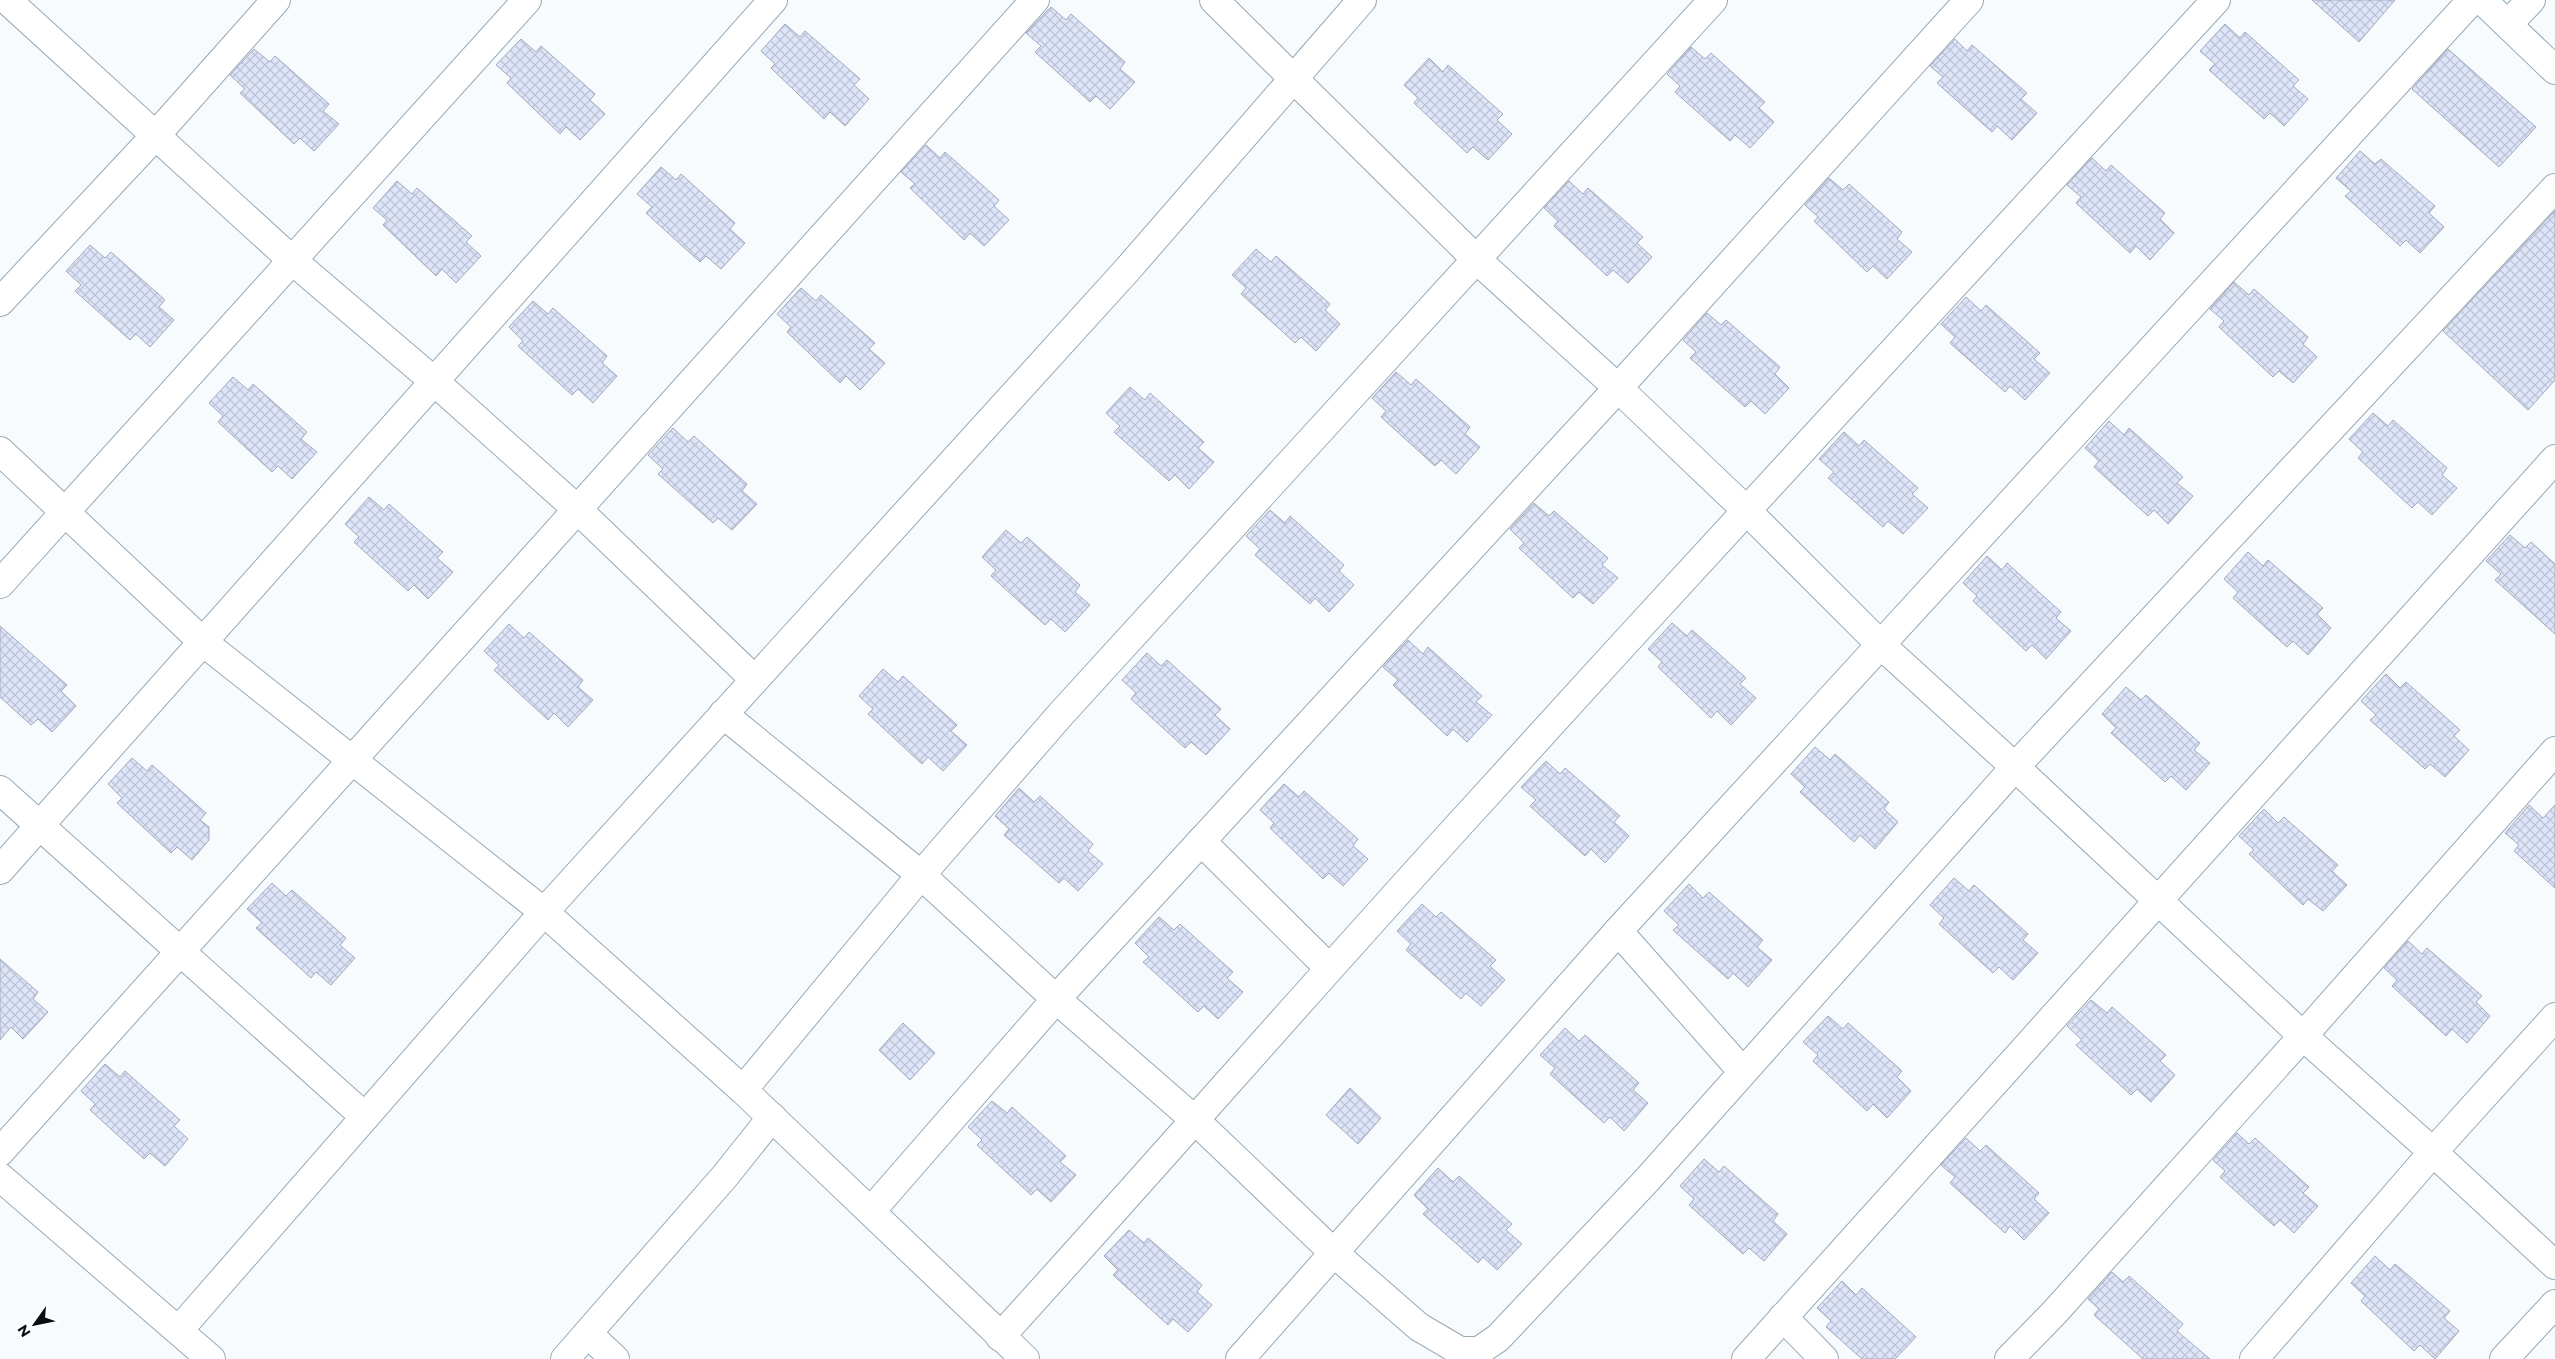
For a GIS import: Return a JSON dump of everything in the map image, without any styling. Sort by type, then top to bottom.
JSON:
[{"type":"street","points":[[0,302],[156,135],[276,0]]},
{"type":"street","points":[[0,584],[527,0]]},
{"type":"street","points":[[0,870],[773,0]]},
{"type":"street","points":[[0,1152],[179,950],[352,761],[1035,0]]},
{"type":"street","points":[[1214,0],[1294,76],[1476,259],[1618,388],[1747,511],[1880,644],[2015,767],[2303,1036],[2434,1152],[2555,1265]]},
{"type":"street","points":[[179,1330],[544,912],[1127,270],[1362,0]]},
{"type":"street","points":[[743,1090],[921,875],[1061,714],[1713,0]]},
{"type":"street","points":[[871,1211],[1056,998],[1618,388],[1969,0]]},
{"type":"street","points":[[1000,1337],[1196,1121],[1329,968],[2216,0]]},
{"type":"street","points":[[1240,1359],[1618,931],[2472,0]]},
{"type":"street","points":[[2482,0],[2555,70]]},
{"type":"street","points":[[2508,24],[2531,0]]},
{"type":"street","points":[[9,6],[156,135],[293,261],[434,382],[578,510],[754,679]]},
{"type":"street","points":[[723,714],[921,875],[1056,998],[1196,1121],[1334,1253],[1420,1327],[1460,1351],[1479,1351],[1498,1338],[1647,1180],[2015,767],[2555,188]]},
{"type":"street","points":[[0,451],[204,642],[544,912],[772,1117],[1024,1359]]},
{"type":"street","points":[[1746,1359],[1877,1216],[2156,900],[2555,459]]},
{"type":"street","points":[[2009,1359],[2054,1313],[2555,752]]},
{"type":"street","points":[[0,790],[365,1118]]},
{"type":"street","points":[[1201,841],[1329,968]]},
{"type":"street","points":[[1618,931],[1743,1072]]},
{"type":"street","points":[[2254,1359],[2434,1152],[2555,1018]]},
{"type":"street","points":[[565,1359],[724,1176],[772,1117]]},
{"type":"street","points":[[0,1177],[211,1359]]},
{"type":"street","points":[[2504,1359],[2555,1304]]},
{"type":"street","points":[[1784,1317],[1824,1359]]},
{"type":"street","points":[[588,1334],[615,1359]]},
{"type":"building","points":[[2312,0],[2395,0],[2359,42]]},
{"type":"building","points":[[1051,7],[1066,20],[1071,14],[1125,62],[1120,69],[1135,82],[1110,109],[1096,96],[1090,102],[1035,52],[1041,46],[1026,33]]},
{"type":"building","points":[[785,24],[800,37],[805,31],[860,79],[854,85],[869,99],[845,126],[830,112],[824,119],[771,68],[775,64],[761,51]]},
{"type":"building","points":[[2225,24],[2240,38],[2245,32],[2299,80],[2293,86],[2308,99],[2284,126],[2270,113],[2264,119],[2209,70],[2215,64],[2200,51]]},
{"type":"building","points":[[521,39],[536,52],[541,46],[595,94],[590,100],[605,114],[580,140],[566,127],[560,134],[507,83],[511,78],[496,65]]},
{"type":"building","points":[[1955,39],[1967,51],[1972,45],[2027,93],[2021,99],[2037,113],[2012,140],[1997,126],[1992,132],[1937,83],[1943,77],[1930,66]]},
{"type":"building","points":[[1691,47],[1705,59],[1711,53],[1765,102],[1759,108],[1774,122],[1750,148],[1735,135],[1730,141],[1675,92],[1680,86],[1667,74]]},
{"type":"building","points":[[254,49],[270,62],[275,56],[329,104],[323,111],[339,124],[314,151],[300,138],[294,144],[240,93],[245,89],[230,75]]},
{"type":"building","points":[[2448,49],[2536,127],[2499,167],[2412,89]]},
{"type":"building","points":[[1429,58],[1443,72],[1448,65],[1503,114],[1497,120],[1512,134],[1488,160],[1473,147],[1467,153],[1414,103],[1418,98],[1404,85]]},
{"type":"building","points":[[926,145],[940,158],[945,152],[999,200],[994,206],[1009,220],[984,246],[970,233],[964,240],[910,188],[915,184],[901,172]]},
{"type":"building","points":[[2360,151],[2375,164],[2381,159],[2435,206],[2429,213],[2444,227],[2420,253],[2406,240],[2400,246],[2345,196],[2351,191],[2336,178]]},
{"type":"building","points":[[2092,158],[2106,171],[2111,165],[2165,213],[2160,219],[2174,233],[2150,260],[2136,246],[2130,253],[2076,203],[2081,197],[2067,185]]},
{"type":"building","points":[[661,167],[676,180],[681,174],[735,223],[730,229],[745,243],[721,269],[706,256],[700,262],[646,213],[652,207],[637,194]]},
{"type":"building","points":[[1829,178],[1843,190],[1849,184],[1902,232],[1897,239],[1912,252],[1887,279],[1873,266],[1867,272],[1814,221],[1818,217],[1805,205]]},
{"type":"building","points":[[397,181],[412,194],[417,188],[472,236],[466,242],[481,256],[456,283],[442,269],[436,276],[383,225],[387,220],[373,208]]},
{"type":"building","points":[[1569,181],[1583,194],[1588,188],[1643,237],[1637,243],[1652,257],[1628,283],[1613,270],[1607,276],[1554,226],[1558,221],[1544,208]]},
{"type":"building","points":[[2555,211],[2555,380],[2528,410],[2443,331]]},
{"type":"building","points":[[90,245],[105,258],[111,252],[165,300],[159,307],[174,320],[150,347],[136,334],[130,340],[75,291],[81,285],[66,271]]},
{"type":"building","points":[[1256,249],[1271,262],[1276,256],[1330,304],[1325,310],[1340,324],[1316,351],[1301,337],[1295,343],[1241,294],[1246,288],[1232,275]]},
{"type":"building","points":[[2234,282],[2249,295],[2254,289],[2308,337],[2303,344],[2317,357],[2293,383],[2279,371],[2273,377],[2219,327],[2224,321],[2210,309]]},
{"type":"building","points":[[801,288],[816,301],[821,295],[875,343],[869,349],[885,363],[860,390],[846,376],[840,383],[787,332],[791,327],[777,314]]},
{"type":"building","points":[[1966,297],[1981,311],[1986,305],[2040,353],[2034,359],[2050,373],[2025,400],[2010,386],[2005,392],[1950,343],[1955,337],[1941,324]]},
{"type":"building","points":[[533,301],[548,314],[553,308],[607,356],[602,363],[617,376],[593,403],[578,389],[572,395],[518,346],[523,341],[509,327]]},
{"type":"building","points":[[1707,313],[1721,325],[1726,320],[1780,367],[1775,374],[1789,388],[1765,414],[1751,401],[1745,407],[1690,358],[1696,352],[1683,340]]},
{"type":"building","points":[[1396,372],[1411,385],[1416,379],[1470,427],[1465,434],[1480,447],[1456,474],[1441,460],[1435,466],[1381,417],[1386,411],[1372,398]]},
{"type":"building","points":[[233,377],[248,390],[253,384],[307,432],[301,439],[317,452],[292,479],[278,466],[272,472],[218,422],[223,416],[209,403]]},
{"type":"building","points":[[1130,387],[1145,400],[1150,393],[1204,442],[1198,448],[1214,462],[1189,489],[1175,475],[1169,481],[1114,432],[1120,426],[1106,413]]},
{"type":"building","points":[[2373,413],[2388,426],[2393,420],[2447,468],[2442,475],[2457,488],[2432,515],[2418,502],[2412,508],[2358,458],[2363,452],[2349,439]]},
{"type":"building","points":[[2109,421],[2124,435],[2129,428],[2183,477],[2177,483],[2193,496],[2168,524],[2154,510],[2148,516],[2094,467],[2099,461],[2085,448]]},
{"type":"building","points":[[673,428],[688,442],[694,436],[747,484],[742,491],[757,504],[732,530],[718,518],[713,523],[658,474],[663,469],[648,455]]},
{"type":"building","points":[[1844,432],[1859,446],[1864,440],[1918,488],[1912,494],[1928,508],[1903,534],[1888,521],[1883,527],[1828,478],[1834,472],[1819,459]]},
{"type":"building","points":[[369,497],[384,510],[389,504],[443,552],[437,558],[453,572],[428,599],[414,585],[408,591],[354,542],[359,537],[345,524]]},
{"type":"building","points":[[1534,503],[1549,516],[1554,511],[1608,558],[1602,565],[1618,578],[1593,604],[1579,592],[1573,598],[1519,548],[1524,543],[1510,529]]},
{"type":"building","points":[[1270,510],[1285,523],[1290,516],[1344,565],[1339,571],[1354,585],[1329,612],[1315,598],[1310,604],[1255,555],[1260,549],[1246,536]]},
{"type":"building","points":[[1006,530],[1021,543],[1027,537],[1080,585],[1075,592],[1090,605],[1065,632],[1051,619],[1045,625],[991,576],[996,570],[982,557]]},
{"type":"building","points":[[2510,535],[2525,548],[2531,542],[2555,564],[2555,634],[2495,580],[2501,574],[2486,561]]},
{"type":"building","points":[[2248,552],[2263,566],[2268,560],[2323,608],[2317,614],[2331,628],[2308,655],[2293,641],[2287,647],[2233,598],[2238,592],[2224,579]]},
{"type":"building","points":[[1987,556],[2002,570],[2007,563],[2061,612],[2056,618],[2071,631],[2046,659],[2032,645],[2026,651],[1973,601],[1977,596],[1963,583]]},
{"type":"building","points":[[1672,623],[1687,636],[1692,630],[1746,678],[1740,684],[1756,698],[1731,725],[1717,711],[1711,718],[1658,667],[1662,662],[1648,649]]},
{"type":"building","points":[[509,624],[524,638],[529,632],[583,680],[578,687],[593,700],[568,727],[554,713],[548,720],[494,670],[499,665],[484,651]]},
{"type":"building","points":[[0,626],[67,685],[61,691],[76,706],[52,732],[38,719],[31,725],[0,697]]},
{"type":"building","points":[[1408,640],[1423,654],[1428,647],[1482,696],[1476,702],[1492,715],[1467,742],[1453,729],[1447,736],[1393,685],[1398,680],[1383,667]]},
{"type":"building","points":[[1147,653],[1161,666],[1167,660],[1221,709],[1215,715],[1230,729],[1206,755],[1191,742],[1185,748],[1131,699],[1136,693],[1122,680]]},
{"type":"building","points":[[883,669],[898,682],[903,676],[957,725],[951,731],[967,745],[943,771],[928,757],[922,764],[868,714],[873,709],[859,696]]},
{"type":"building","points":[[2386,674],[2400,688],[2406,682],[2460,730],[2454,736],[2469,750],[2445,777],[2430,764],[2425,769],[2370,720],[2376,715],[2361,701]]},
{"type":"building","points":[[2126,687],[2141,700],[2146,695],[2200,743],[2194,750],[2210,763],[2186,790],[2171,776],[2165,782],[2111,733],[2116,728],[2102,714]]},
{"type":"building","points":[[1815,747],[1830,760],[1835,754],[1889,802],[1884,809],[1898,822],[1875,849],[1860,835],[1854,842],[1800,792],[1805,787],[1791,774]]},
{"type":"building","points":[[132,758],[147,771],[152,765],[206,813],[200,820],[209,827],[209,840],[192,860],[177,847],[171,853],[117,803],[122,798],[108,784]]},
{"type":"building","points":[[1546,761],[1560,774],[1565,768],[1620,816],[1614,822],[1629,836],[1605,863],[1591,849],[1585,856],[1530,806],[1536,800],[1521,787]]},
{"type":"building","points":[[1284,784],[1299,797],[1304,791],[1358,839],[1353,846],[1368,859],[1343,886],[1329,873],[1323,879],[1270,828],[1274,823],[1260,810]]},
{"type":"building","points":[[1019,788],[1034,802],[1040,796],[1093,844],[1088,851],[1103,864],[1078,891],[1064,878],[1059,883],[1004,835],[1009,829],[995,816]]},
{"type":"building","points":[[2529,805],[2543,818],[2555,805],[2555,888],[2514,851],[2519,845],[2505,833]]},
{"type":"building","points":[[2264,809],[2278,823],[2284,817],[2338,865],[2332,871],[2347,885],[2323,911],[2308,899],[2303,905],[2249,854],[2254,850],[2239,836]]},
{"type":"building","points":[[1954,878],[1969,891],[1974,885],[2028,934],[2023,940],[2038,953],[2013,980],[1999,967],[1993,973],[1939,924],[1944,918],[1930,905]]},
{"type":"building","points":[[272,883],[286,896],[292,890],[346,938],[340,945],[355,958],[331,985],[316,972],[311,978],[256,928],[262,923],[247,909]]},
{"type":"building","points":[[1689,884],[1703,898],[1709,892],[1763,940],[1757,947],[1772,960],[1748,987],[1733,973],[1728,979],[1673,930],[1679,925],[1664,911]]},
{"type":"building","points":[[1422,904],[1436,917],[1441,912],[1496,960],[1490,966],[1505,980],[1481,1006],[1466,993],[1461,999],[1406,950],[1411,944],[1397,931]]},
{"type":"building","points":[[1159,917],[1174,930],[1180,924],[1233,972],[1227,978],[1243,992],[1218,1019],[1204,1006],[1198,1012],[1143,962],[1149,957],[1135,943]]},
{"type":"building","points":[[2408,941],[2422,954],[2427,948],[2482,996],[2476,1002],[2490,1016],[2467,1043],[2452,1029],[2446,1036],[2392,986],[2397,980],[2384,968]]},
{"type":"building","points":[[0,959],[38,992],[33,999],[48,1012],[23,1039],[11,1027],[0,1040]]},
{"type":"building","points":[[2091,1000],[2107,1013],[2112,1007],[2166,1055],[2160,1061],[2175,1075],[2151,1102],[2137,1089],[2131,1095],[2076,1045],[2082,1040],[2067,1026]]},
{"type":"building","points":[[1828,1016],[1843,1029],[1848,1023],[1902,1071],[1897,1077],[1911,1091],[1887,1118],[1873,1104],[1867,1111],[1813,1061],[1818,1055],[1803,1042]]},
{"type":"building","points":[[903,1023],[935,1053],[910,1080],[879,1050]]},
{"type":"building","points":[[1565,1028],[1579,1041],[1585,1035],[1639,1083],[1633,1090],[1648,1103],[1624,1131],[1610,1117],[1604,1123],[1550,1074],[1555,1068],[1540,1055]]},
{"type":"building","points":[[105,1064],[120,1077],[125,1071],[180,1120],[174,1126],[188,1139],[165,1166],[150,1153],[144,1159],[90,1110],[95,1104],[81,1091]]},
{"type":"building","points":[[1350,1088],[1381,1118],[1358,1144],[1326,1115]]},
{"type":"building","points":[[992,1101],[1007,1113],[1012,1107],[1066,1156],[1060,1162],[1076,1175],[1051,1202],[1037,1189],[1031,1195],[977,1145],[982,1140],[968,1127]]},
{"type":"building","points":[[2237,1133],[2249,1144],[2255,1138],[2309,1187],[2303,1193],[2318,1206],[2294,1233],[2280,1220],[2274,1226],[2220,1177],[2225,1171],[2213,1160]]},
{"type":"building","points":[[1966,1138],[1980,1151],[1986,1145],[2039,1193],[2034,1199],[2049,1213],[2024,1240],[2010,1226],[2005,1233],[1950,1183],[1955,1177],[1941,1165]]},
{"type":"building","points":[[1704,1159],[1719,1172],[1724,1166],[1778,1214],[1773,1221],[1787,1234],[1764,1261],[1749,1248],[1743,1254],[1689,1205],[1694,1199],[1680,1186]]},
{"type":"building","points":[[1438,1168],[1453,1182],[1459,1176],[1512,1224],[1506,1230],[1522,1244],[1497,1270],[1483,1257],[1478,1263],[1423,1214],[1428,1209],[1414,1195]]},
{"type":"building","points":[[1129,1230],[1144,1243],[1148,1238],[1202,1285],[1197,1292],[1212,1305],[1188,1332],[1173,1319],[1168,1325],[1113,1275],[1118,1270],[1104,1256]]},
{"type":"building","points":[[2375,1256],[2390,1270],[2395,1264],[2450,1311],[2444,1318],[2459,1331],[2435,1359],[2420,1345],[2414,1351],[2361,1301],[2365,1296],[2351,1283]]},
{"type":"building","points":[[2112,1272],[2123,1282],[2129,1276],[2183,1324],[2177,1331],[2210,1359],[2143,1359],[2094,1315],[2099,1309],[2088,1299]]},
{"type":"building","points":[[1842,1281],[1856,1295],[1862,1288],[1916,1337],[1895,1359],[1862,1359],[1826,1327],[1831,1321],[1817,1308]]}]
